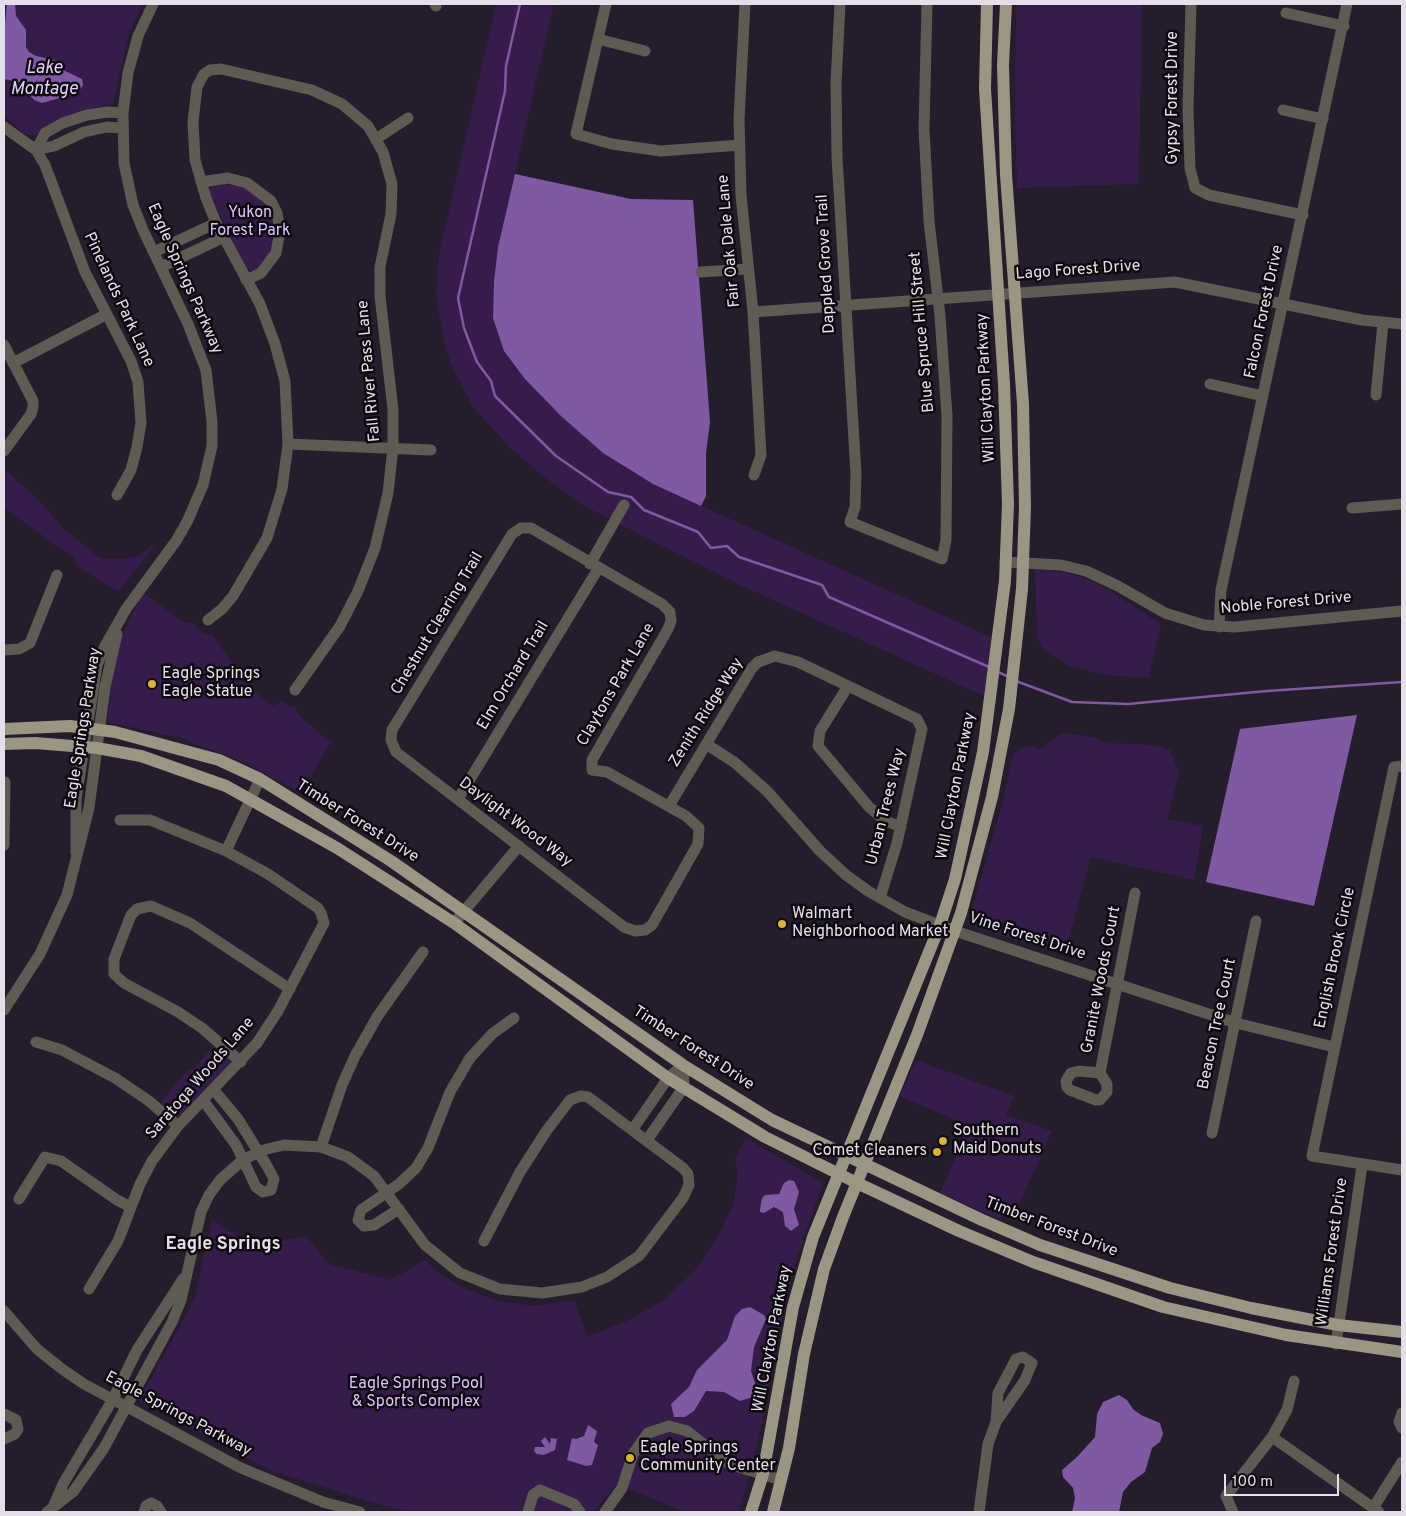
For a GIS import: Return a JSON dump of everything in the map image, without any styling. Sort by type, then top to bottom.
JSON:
[{"type":"main road","name":"Will Clayton Parkway","points":[[751,1512],[763,1474],[793,1307],[813,1237],[940,925],[955,879],[982,756],[1005,562],[1008,504],[1006,419],[985,89],[987,4]]},
{"type":"main road","name":"Will Clayton Parkway","points":[[773,1512],[790,1448],[804,1354],[817,1296],[834,1241],[917,1035],[955,931],[977,857],[1000,760],[1011,694],[1023,563],[1023,417],[1005,152],[1003,65],[1006,4]]},
{"type":"main road","points":[[989,154],[1005,152]]},
{"type":"main road","points":[[1006,419],[1023,417]]},
{"type":"main road","name":"Timber Forest Drive","points":[[4,729],[70,726],[99,730],[156,742],[219,760],[260,780],[391,861],[683,1065],[772,1120],[915,1190],[1040,1245],[1101,1266],[1217,1300],[1338,1325],[1402,1332]]},
{"type":"main road","name":"Timber Forest Drive","points":[[4,744],[83,746],[141,756],[226,786],[337,848],[454,923],[668,1078],[765,1137],[857,1183],[1033,1262],[1111,1290],[1213,1320],[1336,1344],[1402,1352]]},
{"type":"main road","points":[[982,756],[1000,760]]},
{"type":"main road","points":[[1213,1320],[1217,1300]]},
{"type":"street","name":"Eagle Springs Parkway","points":[[76,853],[76,799],[85,728],[96,665],[126,609],[176,541],[187,522],[203,485],[212,446],[212,422],[206,370],[188,324],[143,230],[127,183],[122,128],[123,113],[132,57],[138,36],[153,4]]},
{"type":"street","points":[[606,4],[576,134],[612,144],[661,151],[740,145]]},
{"type":"street","name":"Fair Oak Dale Lane","points":[[745,4],[739,103],[741,195],[747,270],[753,312],[761,455],[754,475]]},
{"type":"street","name":"Dappled Grove Trail","points":[[840,4],[836,128],[856,474],[855,507],[850,522]]},
{"type":"street","name":"Blue Spruce Hill Street","points":[[850,522],[942,559],[946,540],[947,416],[938,299],[929,221],[924,128],[927,4]]},
{"type":"street","name":"Gypsy Forest Drive","points":[[1191,4],[1188,62],[1190,168],[1195,188],[1198,191],[1303,215]]},
{"type":"street","name":"Falcon Forest Drive","points":[[1219,627],[1222,590],[1344,26],[1347,4]]},
{"type":"street","points":[[1286,12],[1344,26]]},
{"type":"street","points":[[598,39],[645,51]]},
{"type":"street","name":"Fall River Pass Lane","points":[[201,182],[195,160],[193,122],[197,87],[204,74],[210,70],[221,69],[312,90],[342,104],[368,126],[386,162],[392,184],[391,214],[380,267],[380,296],[392,388],[393,448],[384,511],[375,548],[361,584],[340,626],[295,690]]},
{"type":"street","points":[[1283,110],[1323,119]]},
{"type":"street","points":[[36,150],[44,133],[63,123],[100,113],[123,113]]},
{"type":"street","points":[[376,139],[408,118]]},
{"type":"street","points":[[4,126],[36,150],[54,146],[84,132],[107,127],[122,128]]},
{"type":"street","name":"Pinelands Park Lane","points":[[36,150],[56,188],[72,241],[85,272],[131,361],[138,382],[141,423],[137,447],[131,470],[117,495]]},
{"type":"street","points":[[208,620],[222,609],[233,596],[267,538],[282,489],[288,444],[288,411],[280,362],[260,304],[246,280],[216,223],[201,182],[228,178],[247,182],[271,201],[277,213],[280,231],[276,253],[261,273],[246,280]]},
{"type":"street","points":[[154,252],[216,223]]},
{"type":"street","points":[[160,267],[224,237]]},
{"type":"street","points":[[701,272],[747,270]]},
{"type":"street","name":"Lago Forest Drive","points":[[753,312],[1175,282],[1383,323],[1402,324]]},
{"type":"street","points":[[13,363],[107,314]]},
{"type":"street","points":[[1376,395],[1383,323]]},
{"type":"street","points":[[4,345],[32,401],[33,408],[31,414],[4,451]]},
{"type":"street","points":[[1210,384],[1263,396]]},
{"type":"street","points":[[288,444],[431,450]]},
{"type":"street","points":[[1352,508],[1402,504]]},
{"type":"street","name":"Elm Orchard Trail","points":[[458,799],[594,566],[624,505]]},
{"type":"street","name":"Chestnut Clearing Trail","points":[[392,730],[512,534],[521,528],[531,528],[594,566]]},
{"type":"street","name":"Noble Forest Drive","points":[[1005,562],[1061,565],[1086,571],[1118,586],[1165,613],[1190,622],[1219,627],[1402,611]]},
{"type":"street","name":"Claytons Park Lane","points":[[594,566],[666,607],[671,616],[668,629],[594,756],[592,770],[607,772],[669,806]]},
{"type":"street","points":[[4,650],[19,649],[30,643],[57,574]]},
{"type":"street","name":"Eagle Springs Parkway","points":[[4,1010],[36,962],[53,929],[66,896],[89,808],[99,730],[113,648],[126,609]]},
{"type":"street","name":"Zenith Ridge Way","points":[[669,806],[746,676],[758,662],[766,658],[775,656],[791,660],[912,716],[920,723]]},
{"type":"street","points":[[848,686],[820,731],[818,741],[820,751],[858,796],[880,818],[901,827]]},
{"type":"street","name":"Urban Trees Way","points":[[880,898],[901,827],[922,735],[920,723]]},
{"type":"street","name":"Daylight Wood Way","points":[[392,730],[390,740],[396,752],[624,927],[636,931],[645,930],[652,925],[698,844],[700,833],[696,823],[669,806]]},
{"type":"street","name":"Vine Forest Drive","points":[[706,744],[749,774],[785,810],[820,851],[846,875],[905,912],[955,931],[1236,1023],[1334,1047]]},
{"type":"street","name":"English Brook Circle","points":[[1362,1166],[1312,1156],[1334,1047],[1398,767]]},
{"type":"street","points":[[120,820],[150,820],[202,839],[226,851],[260,780]]},
{"type":"street","points":[[4,845],[5,782]]},
{"type":"street","points":[[454,923],[519,846]]},
{"type":"street","name":"Saratoga Woods Lane","points":[[89,1289],[114,1248],[152,1161],[178,1126],[241,1062],[263,1034],[322,930],[323,918],[318,908],[288,887],[226,851]]},
{"type":"street","name":"Granite Woods Court","points":[[1100,1073],[1135,893]]},
{"type":"street","points":[[241,1062],[194,1023],[119,979],[113,966],[131,915],[137,909],[151,906],[190,923],[290,989]]},
{"type":"street","name":"Beacon Tree Court","points":[[1212,1133],[1256,921]]},
{"type":"street","points":[[321,1146],[342,1085],[355,1056],[377,1017],[423,952]]},
{"type":"street","points":[[399,1209],[374,1225],[364,1226],[360,1224],[358,1215],[361,1210],[407,1177],[423,1158],[450,1092],[470,1058],[492,1034],[514,1018]]},
{"type":"street","points":[[36,1042],[62,1050],[115,1078],[149,1101],[178,1126]]},
{"type":"street","points":[[633,1129],[668,1078],[683,1065]]},
{"type":"street","points":[[647,1140],[684,1087],[683,1065]]},
{"type":"street","points":[[203,1100],[225,1128],[244,1159],[256,1187],[267,1192],[273,1187],[274,1179],[238,1119],[214,1090]]},
{"type":"street","points":[[50,1508],[73,1492],[90,1471],[172,1322],[181,1300],[195,1233],[209,1195],[220,1180],[244,1159],[258,1152],[284,1145],[321,1146],[348,1157],[363,1166],[387,1192],[425,1245],[460,1273],[500,1289],[542,1293],[582,1287],[607,1277],[639,1256],[674,1213],[689,1185],[688,1174],[684,1168],[633,1129],[588,1097],[581,1096],[570,1100],[547,1130],[520,1172],[484,1241]]},
{"type":"street","points":[[19,1200],[44,1157],[61,1161],[117,1200],[131,1207]]},
{"type":"street","points":[[1362,1166],[1402,1170]]},
{"type":"street","name":"Williams Forest Drive","points":[[1336,1344],[1362,1166]]},
{"type":"street","points":[[50,1508],[113,1399],[137,1350],[187,1273]]},
{"type":"street","name":"Eagle Springs Parkway","points":[[4,1311],[37,1349],[62,1369],[125,1406],[241,1468],[329,1506],[360,1512]]},
{"type":"street","points":[[978,1512],[984,1459],[996,1422],[998,1393],[1016,1360],[1024,1357],[1032,1363],[1026,1380],[996,1422]]},
{"type":"street","points":[[1233,1512],[1226,1496],[1272,1436],[1287,1410],[1294,1381]]},
{"type":"street","points":[[1402,1413],[1399,1422],[1402,1428]]},
{"type":"street","points":[[4,1414],[16,1420],[18,1429],[15,1434],[4,1439]]},
{"type":"street","points":[[605,1512],[622,1488],[634,1454],[648,1433],[669,1426],[687,1431],[729,1464],[781,1480]]},
{"type":"street","points":[[1272,1436],[1376,1510],[1402,1462]]},
{"type":"street","points":[[528,1512],[533,1495],[540,1490],[574,1504],[580,1512]]},
{"type":"street","points":[[144,1512],[146,1506],[151,1503],[157,1506],[161,1512]]},
{"type":"street","points":[[317,1512],[329,1506]]},
{"type":"green space","points":[[4,4],[143,4],[128,36],[113,104],[83,110],[55,121],[35,135],[25,134],[4,116]]},
{"type":"green space","points":[[496,4],[554,4],[498,247],[494,281],[493,318],[603,453],[653,484],[991,637],[984,696],[740,585],[586,507],[544,477],[510,448],[473,407],[451,364],[444,342],[436,297],[437,275],[439,254]]},
{"type":"green space","points":[[1016,4],[1142,4],[1139,184],[1017,188],[1015,124]]},
{"type":"green space","name":"Yukon Forest Park","points":[[216,183],[246,187],[266,203],[273,215],[276,229],[273,250],[258,269],[250,270],[245,265],[209,194],[211,187]]},
{"type":"green space","points":[[4,472],[8,472],[42,503],[63,528],[101,559],[134,558],[157,543],[118,592],[77,566],[74,558],[4,508]]},
{"type":"green space","points":[[1035,569],[1064,572],[1087,579],[1107,589],[1161,624],[1149,678],[1105,675],[1069,666],[1042,648],[1037,635]]},
{"type":"green space","points":[[143,592],[183,622],[193,623],[202,633],[212,635],[238,670],[240,679],[272,706],[282,701],[290,706],[295,706],[299,715],[331,743],[300,792],[241,761],[180,738],[107,722],[111,685],[122,636]]},
{"type":"green space","points":[[1062,733],[1091,737],[1110,743],[1154,745],[1170,750],[1179,773],[1167,819],[1203,826],[1194,880],[1091,857],[1066,949],[1052,951],[982,930],[973,926],[969,920],[1003,801],[1014,753],[1024,747],[1033,746],[1040,749]]},
{"type":"green space","points":[[214,1045],[229,1058],[231,1063],[183,1114],[174,1115],[160,1103],[187,1070],[193,1069]]},
{"type":"green space","points":[[916,1060],[1014,1096],[1006,1115],[1052,1131],[1017,1209],[1006,1206],[1001,1220],[940,1193],[969,1126],[900,1096]]},
{"type":"green space","name":"Eagle Springs Pool & Sports Complex","points":[[746,1138],[823,1183],[793,1269],[757,1446],[739,1512],[685,1512],[617,1484],[593,1512],[413,1512],[384,1506],[269,1470],[139,1401],[195,1298],[212,1219],[244,1241],[258,1245],[306,1236],[329,1264],[390,1280],[425,1260],[440,1274],[466,1289],[499,1301],[535,1306],[575,1300],[587,1337],[629,1320],[665,1299],[695,1270],[716,1240],[733,1205],[738,1174],[735,1158]]},
{"type":"water","name":"Lake Montage","points":[[7,4],[15,4],[16,16],[26,30],[26,47],[29,52],[36,56],[55,60],[63,70],[82,79],[83,85],[78,93],[42,103],[34,100],[18,82],[4,79],[4,34]]},
{"type":"water","points":[[515,174],[631,199],[693,200],[710,422],[706,453],[706,496],[701,506],[653,484],[603,453],[561,416],[525,379],[504,351],[493,318],[494,281],[498,247]]},
{"type":"water","points":[[1357,715],[1314,906],[1206,882],[1240,729]]},
{"type":"water","points":[[789,1180],[794,1181],[799,1192],[794,1209],[799,1225],[791,1231],[785,1226],[783,1212],[774,1207],[764,1213],[760,1212],[762,1198],[765,1195],[779,1194],[784,1183]]},
{"type":"water","points":[[750,1307],[764,1315],[766,1319],[754,1347],[751,1371],[755,1383],[753,1397],[740,1401],[724,1392],[706,1391],[694,1411],[685,1417],[674,1417],[671,1404],[689,1387],[697,1370],[727,1340],[735,1316],[742,1309]]},
{"type":"water","points":[[1119,1395],[1127,1400],[1133,1409],[1141,1415],[1160,1423],[1163,1434],[1160,1442],[1152,1448],[1145,1472],[1131,1482],[1123,1492],[1119,1512],[1072,1512],[1075,1498],[1073,1488],[1063,1477],[1062,1470],[1095,1437],[1097,1414],[1103,1402]]},
{"type":"water","points":[[588,1425],[597,1431],[594,1442],[598,1445],[592,1465],[586,1466],[567,1460],[572,1438],[576,1439],[584,1436]]},
{"type":"water","points":[[545,1437],[550,1444],[551,1438],[557,1439],[555,1450],[544,1455],[537,1454],[534,1451],[535,1447],[545,1447],[541,1441]]},
{"type":"waterway","points":[[520,4],[506,66],[505,91],[458,298],[464,328],[477,362],[491,381],[495,396],[556,456],[608,492],[631,497],[644,510],[698,532],[711,548],[727,546],[739,557],[822,585],[829,597],[989,667]]},
{"type":"waterway","points":[[998,672],[1009,677]]},
{"type":"waterway","points":[[1016,681],[1072,702],[1128,704],[1267,691],[1402,682]]},
{"type":"place","name":"Eagle Springs Eagle Statue","points":[[152,684]]},
{"type":"place","name":"Walmart Neighborhood Market","points":[[782,924]]},
{"type":"place","name":"Southern Maid Donuts","points":[[943,1141]]},
{"type":"place","name":"Comet Cleaners","points":[[937,1152]]},
{"type":"place","name":"Eagle Springs Community Center","points":[[630,1458]]},
{"type":"district","name":"Eagle Springs","points":[[223,1245]]}]
